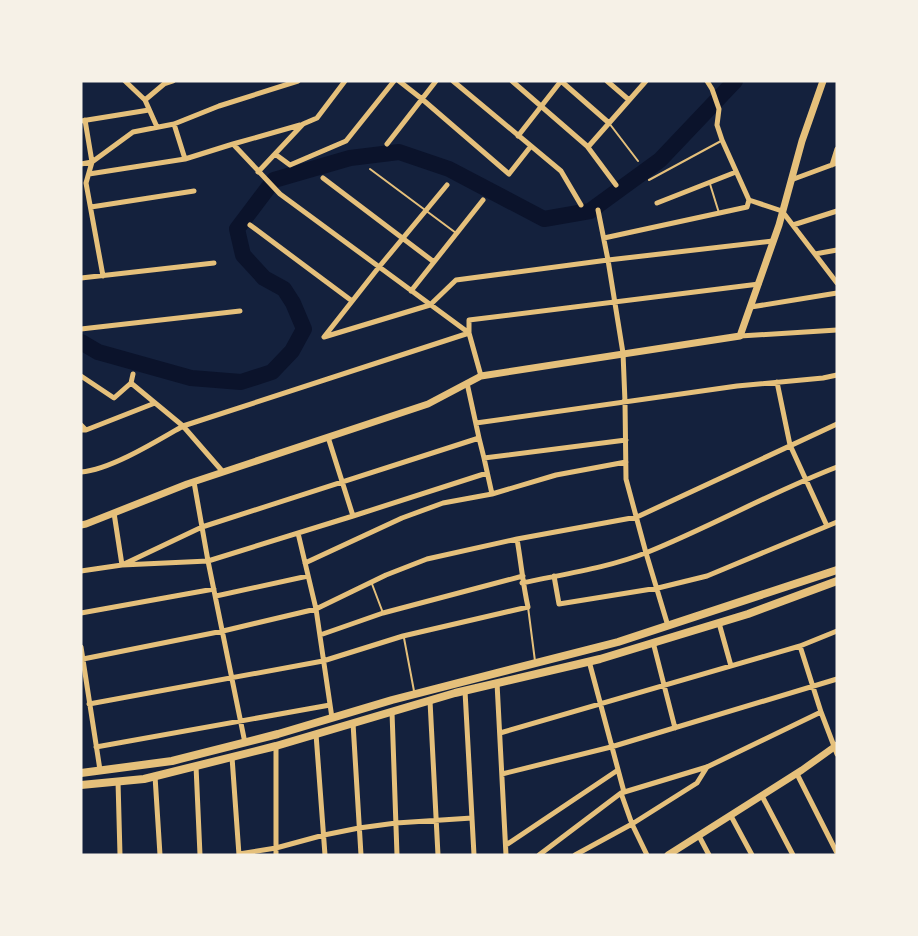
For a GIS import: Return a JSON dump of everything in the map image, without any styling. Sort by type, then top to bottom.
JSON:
[{"type":"main road","points":[[81,773],[172,761],[415,694],[618,642],[837,570]]},
{"type":"main road","points":[[81,785],[144,779],[276,746],[465,691],[589,661],[748,614],[837,581]]},
{"type":"street","points":[[125,81],[145,100],[157,127]]},
{"type":"street","points":[[81,164],[92,162],[133,132],[174,124],[219,106],[298,81]]},
{"type":"street","points":[[89,174],[185,159],[303,124],[317,117],[345,81]]},
{"type":"street","points":[[275,154],[290,165],[346,141],[394,81]]},
{"type":"street","points":[[399,81],[509,174],[531,146]]},
{"type":"street","points":[[387,144],[436,81]]},
{"type":"street","points":[[453,81],[561,171],[581,205]]},
{"type":"street","points":[[518,135],[561,81],[609,123]]},
{"type":"street","points":[[607,81],[629,100]]},
{"type":"street","points":[[588,147],[646,81]]},
{"type":"street","points":[[604,238],[747,207],[749,200],[722,140],[717,125],[719,109],[707,81]]},
{"type":"street","points":[[740,336],[773,241],[802,141],[823,81]]},
{"type":"street","points":[[145,100],[164,84],[170,82]]},
{"type":"street","points":[[516,82],[588,147],[616,185]]},
{"type":"street","points":[[103,276],[91,207],[83,185],[92,162],[83,120],[149,110]]},
{"type":"street","points":[[174,124],[185,159]]},
{"type":"street","points":[[259,172],[303,124]]},
{"type":"street","points":[[233,144],[280,194],[469,333]]},
{"type":"street","points":[[791,180],[834,164],[837,149]]},
{"type":"street","points":[[657,203],[736,172]]},
{"type":"street","points":[[323,178],[434,262]]},
{"type":"street","points":[[447,185],[324,337],[430,305],[456,280],[773,241]]},
{"type":"street","points":[[91,207],[195,191]]},
{"type":"street","points":[[411,291],[483,200]]},
{"type":"street","points":[[749,200],[782,211],[837,283]]},
{"type":"street","points":[[598,210],[623,353],[626,402],[626,478],[668,626]]},
{"type":"street","points":[[793,225],[837,211]]},
{"type":"street","points":[[250,225],[352,302]]},
{"type":"street","points":[[815,254],[837,250]]},
{"type":"street","points":[[81,278],[214,263]]},
{"type":"street","points":[[480,376],[469,333],[469,320],[759,284]]},
{"type":"street","points":[[751,307],[837,293]]},
{"type":"street","points":[[81,329],[240,311]]},
{"type":"street","points":[[81,525],[194,482],[428,404],[480,376],[740,336],[837,330]]},
{"type":"street","points":[[81,472],[89,472],[111,464],[183,426],[469,333]]},
{"type":"street","points":[[81,376],[114,398],[130,383],[133,374]]},
{"type":"street","points":[[476,423],[737,386],[837,375]]},
{"type":"street","points":[[777,382],[790,445],[827,526]]},
{"type":"street","points":[[130,383],[183,426],[223,472]]},
{"type":"street","points":[[467,383],[492,494]]},
{"type":"street","points":[[83,428],[155,403]]},
{"type":"street","points":[[83,659],[223,631],[316,609],[371,582],[427,559],[517,539],[637,517],[837,424]]},
{"type":"street","points":[[328,437],[353,516]]},
{"type":"street","points":[[122,565],[202,527],[479,438]]},
{"type":"street","points":[[484,458],[626,440]]},
{"type":"street","points":[[305,563],[402,518],[443,502],[492,494],[556,475],[626,462]]},
{"type":"street","points":[[522,583],[606,566],[646,553],[837,467]]},
{"type":"street","points":[[81,571],[122,565],[208,561],[487,473]]},
{"type":"street","points":[[194,482],[244,742]]},
{"type":"street","points":[[114,513],[122,565]]},
{"type":"street","points":[[554,576],[559,604],[658,588],[707,576],[837,522]]},
{"type":"street","points":[[298,533],[316,609],[332,718]]},
{"type":"street","points":[[89,704],[323,661],[404,636],[528,608],[522,583],[517,539]]},
{"type":"street","points":[[216,596],[308,576]]},
{"type":"street","points":[[320,635],[383,613],[523,576]]},
{"type":"street","points":[[81,613],[214,589]]},
{"type":"street","points":[[719,622],[731,666]]},
{"type":"street","points":[[500,733],[800,646],[837,631]]},
{"type":"street","points":[[653,642],[675,728]]},
{"type":"street","points":[[81,646],[100,770]]},
{"type":"street","points":[[672,854],[836,749],[821,712],[800,646]]},
{"type":"street","points":[[589,661],[622,793],[632,824],[647,855]]},
{"type":"street","points":[[502,774],[611,747],[837,679]]},
{"type":"street","points":[[497,683],[507,855]]},
{"type":"street","points":[[465,691],[474,855]]},
{"type":"street","points":[[430,701],[438,855]]},
{"type":"street","points":[[96,747],[330,705]]},
{"type":"street","points":[[392,712],[397,855]]},
{"type":"street","points":[[539,855],[622,793],[707,767],[821,712]]},
{"type":"street","points":[[354,723],[361,855]]},
{"type":"street","points":[[316,734],[325,855]]},
{"type":"street","points":[[276,746],[276,852]]},
{"type":"street","points":[[232,757],[239,855],[276,852],[324,834],[359,828],[472,818]]},
{"type":"street","points":[[196,766],[200,855]]},
{"type":"street","points":[[575,855],[632,824],[697,783],[707,767]]},
{"type":"street","points":[[506,845],[618,770]]},
{"type":"street","points":[[797,774],[837,853]]},
{"type":"street","points":[[156,776],[160,855]]},
{"type":"street","points":[[118,782],[120,855]]},
{"type":"street","points":[[762,796],[793,855]]},
{"type":"street","points":[[731,816],[752,855]]},
{"type":"street","points":[[699,836],[709,855]]},
{"type":"lane","points":[[609,123],[638,161]]},
{"type":"lane","points":[[649,180],[722,140]]},
{"type":"lane","points":[[370,169],[456,233]]},
{"type":"lane","points":[[709,183],[719,213]]},
{"type":"lane","points":[[371,582],[383,613]]},
{"type":"lane","points":[[528,608],[535,663]]},
{"type":"lane","points":[[404,636],[415,694]]},
{"type":"waterway","points":[[81,342],[98,352],[191,378],[241,382],[272,372],[292,351],[304,329],[284,289],[264,278],[243,255],[237,229],[274,180],[350,158],[399,152],[449,169],[544,219],[590,211],[660,160],[735,81]]}]
